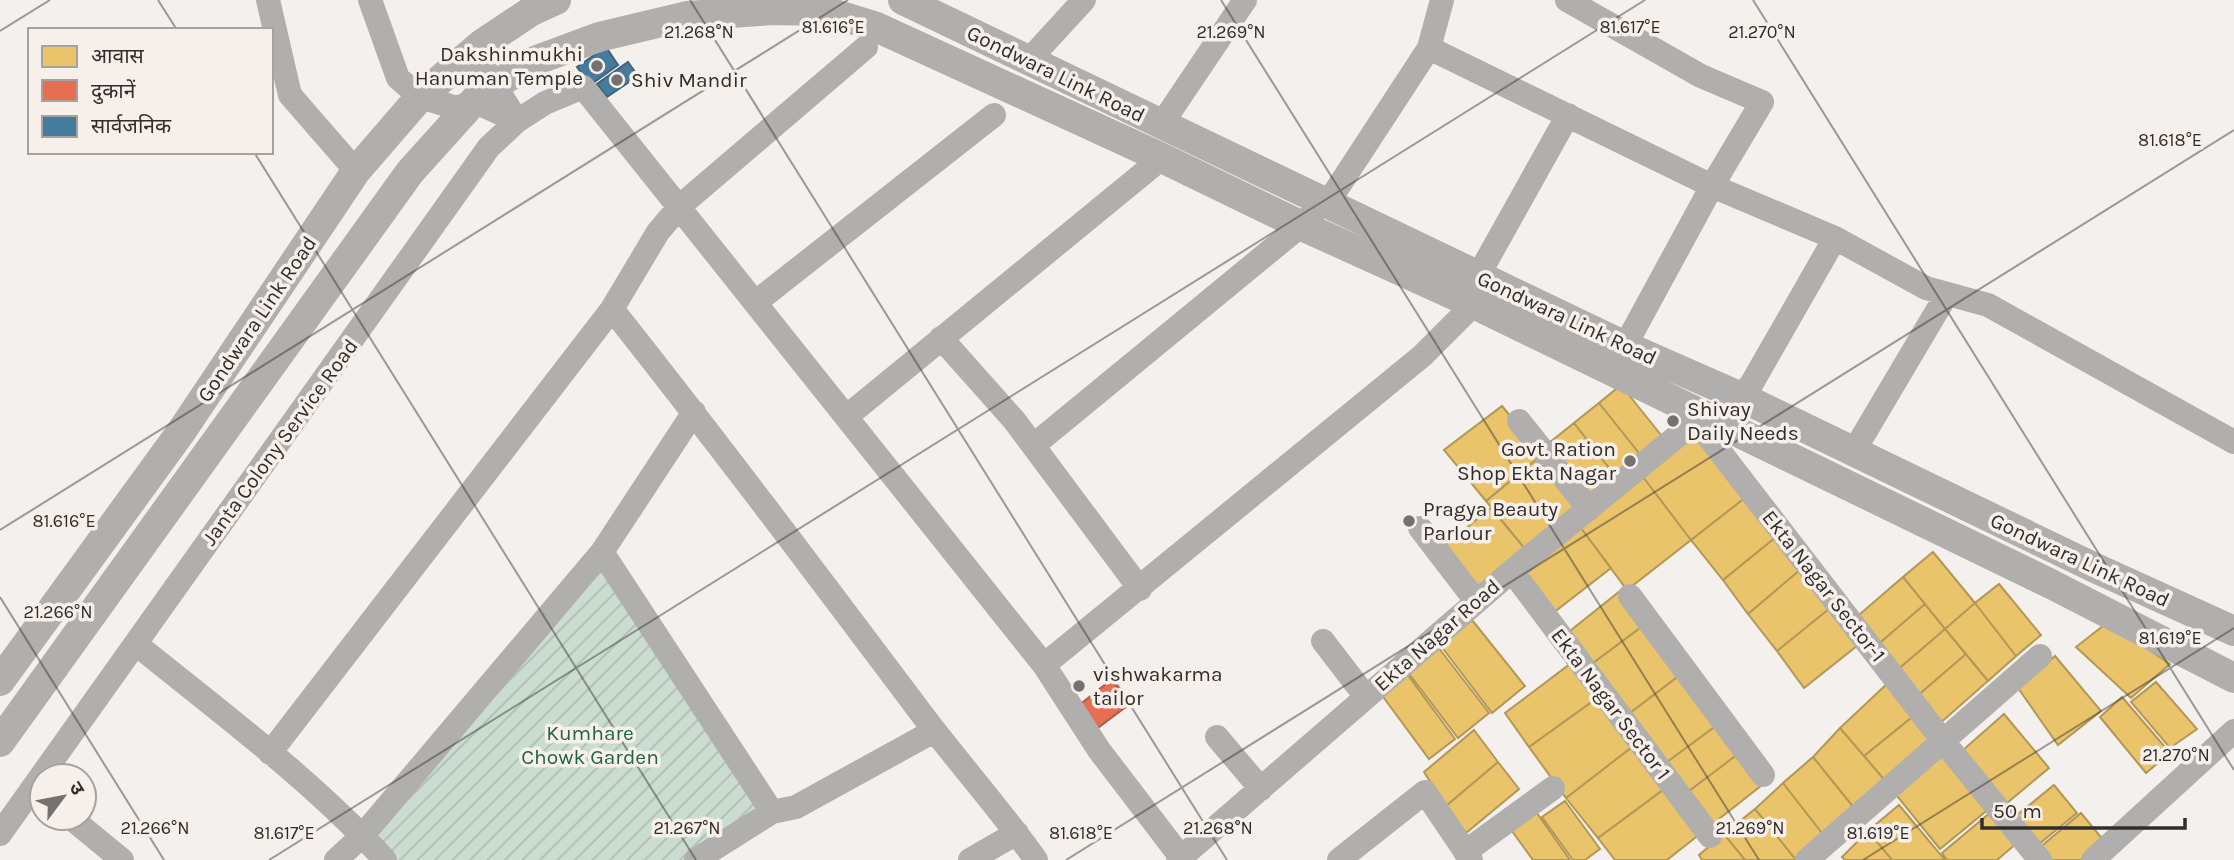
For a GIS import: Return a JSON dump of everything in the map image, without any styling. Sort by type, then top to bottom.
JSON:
[{"type":"street","points":[[268,0],[290,95],[356,171]]},
{"type":"street","points":[[370,0],[398,78],[420,97],[457,108],[484,93]]},
{"type":"street","points":[[1028,61],[1084,0]]},
{"type":"street","points":[[1161,125],[1245,0]]},
{"type":"street","points":[[1034,445],[1331,198],[1429,48],[1442,0]]},
{"type":"street","points":[[1567,0],[1701,76],[1762,102],[1712,186],[1625,346]]},
{"type":"street","name":"Gondwara Link Road","points":[[0,681],[181,432],[356,171],[420,97],[474,51],[538,4]]},
{"type":"street","name":"Gondwara Link Road","points":[[922,4],[1028,61],[1323,202],[1476,290]]},
{"type":"street","name":"Gondwara Link Road","points":[[0,742],[410,172],[484,93],[537,60],[598,37],[687,16],[773,10],[825,11],[874,26],[1162,158],[1300,225],[1625,346],[1741,397],[2093,567],[2234,631]]},
{"type":"street","points":[[270,753],[612,309],[658,232],[680,206],[866,47]]},
{"type":"street","points":[[1429,48],[1712,186],[1835,238],[1926,288],[1988,305],[2234,442]]},
{"type":"street","points":[[474,51],[484,93],[517,121]]},
{"type":"street","name":"Janta Colony Service Road","points":[[57,762],[136,644],[489,147],[517,121],[545,103],[583,87],[680,206]]},
{"type":"street","points":[[756,302],[994,115]]},
{"type":"street","points":[[1045,665],[1422,356],[1476,290],[1568,115]]},
{"type":"street","points":[[846,416],[1162,158]]},
{"type":"street","points":[[680,206],[1045,665],[1098,750],[1181,859]]},
{"type":"street","points":[[1741,397],[1752,383],[1835,238]]},
{"type":"street","points":[[1476,290],[1703,424],[2051,584],[2234,678]]},
{"type":"street","points":[[1854,452],[1947,293]]},
{"type":"street","points":[[612,309],[694,412],[934,731],[1017,832],[1036,860]]},
{"type":"street","points":[[941,338],[1014,419],[1140,589]]},
{"type":"street","points":[[336,860],[363,835],[602,552],[694,412]]},
{"type":"street","points":[[1519,421],[1589,509]]},
{"type":"street","name":"Ekta Nagar Road","points":[[1181,859],[1512,571],[1589,509],[1703,424]]},
{"type":"street","name":"Ekta Nagar Sector-1","points":[[1703,424],[1943,741],[2040,860]]},
{"type":"street","points":[[1420,528],[1476,601]]},
{"type":"street","points":[[602,552],[772,812]]},
{"type":"street","name":"Ekta Nagar Sector 1","points":[[1512,571],[1710,836]]},
{"type":"street","points":[[1630,596],[1763,775]]},
{"type":"street","points":[[1322,641],[1366,698]]},
{"type":"street","points":[[136,644],[270,753],[363,835],[385,860]]},
{"type":"street","points":[[1807,860],[2040,656]]},
{"type":"street","points":[[696,860],[772,812],[796,807],[934,731]]},
{"type":"street","points":[[2093,860],[2234,731]]},
{"type":"street","points":[[1217,737],[1261,789]]},
{"type":"street","points":[[1339,860],[1424,792],[1468,856],[1553,788]]},
{"type":"street","name":"Janta Colony Service Road","points":[[0,834],[28,802]]},
{"type":"street","points":[[88,832],[122,860]]},
{"type":"street","points":[[970,860],[1017,832]]},
{"type":"green space","name":"Kumhare Chowk Garden","points":[[602,552],[772,812],[696,860],[385,860],[363,835]]},
{"type":"building: आवास","points":[[1621,385],[1665,440],[1643,458],[1599,403]]},
{"type":"building: आवास","points":[[1599,403],[1643,458],[1617,478],[1574,423]]},
{"type":"building: आवास","points":[[1502,406],[1542,455],[1486,501],[1444,450]]},
{"type":"building: आवास","points":[[1574,423],[1617,478],[1587,502],[1544,447]]},
{"type":"building: आवास","points":[[1694,431],[1746,497],[1691,540],[1640,473]]},
{"type":"building: आवास","points":[[1542,455],[1583,505],[1526,550],[1486,501]]},
{"type":"building: आवास","points":[[1640,473],[1691,540],[1627,590],[1578,524]]},
{"type":"building: आवास","points":[[1746,497],[1776,537],[1723,580],[1691,540]]},
{"type":"building: आवास","points":[[1491,508],[1526,550],[1475,593],[1440,549]]},
{"type":"building: आवास","points":[[1578,524],[1611,568],[1553,613],[1519,570]]},
{"type":"building: आवास","points":[[1776,537],[1801,569],[1748,614],[1723,580]]},
{"type":"building: आवास","points":[[1933,552],[1975,603],[1945,629],[1903,577]]},
{"type":"building: आवास","points":[[1801,569],[1830,608],[1777,651],[1748,614]]},
{"type":"building: आवास","points":[[1903,577],[1925,604],[1875,647],[1853,620]]},
{"type":"building: आवास","points":[[1999,584],[2041,635],[2016,656],[1975,603]]},
{"type":"building: आवास","points":[[1620,591],[1644,625],[1589,666],[1565,635]]},
{"type":"building: आवास","points":[[1975,603],[2016,656],[1988,681],[1945,629]]},
{"type":"building: आवास","points":[[1925,604],[1945,629],[1895,672],[1875,647]]},
{"type":"building: आवास","points":[[1830,608],[1858,645],[1804,688],[1777,651]]},
{"type":"building: आवास","points":[[1472,620],[1525,686],[1492,713],[1441,646]]},
{"type":"building: आवास","points":[[2108,622],[2170,664],[2131,698],[2076,647]]},
{"type":"building: आवास","points":[[1644,625],[1680,675],[1626,716],[1589,666]]},
{"type":"building: आवास","points":[[1945,629],[1966,654],[1916,697],[1895,672]]},
{"type":"building: आवास","points":[[1438,647],[1489,713],[1458,738],[1407,671]]},
{"type":"building: आवास","points":[[1966,654],[1988,681],[1938,725],[1916,697]]},
{"type":"building: आवास","points":[[2055,656],[2101,711],[2058,745],[2018,688]]},
{"type":"building: आवास","points":[[1574,661],[1600,696],[1529,747],[1505,713]]},
{"type":"building: आवास","points":[[1407,674],[1455,739],[1429,759],[1381,694]]},
{"type":"building: आवास","points":[[1680,675],[1717,725],[1663,765],[1626,716]]},
{"type":"building: आवास","points":[[1890,681],[1916,714],[1864,756],[1840,728]]},
{"type":"building: आवास","points":[[2156,682],[2197,729],[2170,748],[2131,702]]},
{"type":"building: आवास","points":[[1600,696],[1636,744],[1566,798],[1529,747]]},
{"type":"building: आवास","points":[[2122,697],[2170,753],[2146,773],[2100,717]]},
{"type":"building: आवास","points":[[1916,714],[1940,745],[1888,784],[1864,756]]},
{"type":"building: आवास","points":[[2004,714],[2049,768],[2007,803],[1963,750]]},
{"type":"building: आवास","points":[[1717,725],[1738,754],[1685,794],[1663,765]]},
{"type":"building: आवास","points":[[1840,728],[1888,784],[1855,809],[1813,757]]},
{"type":"building: आवास","points":[[1474,730],[1498,762],[1446,806],[1424,772]]},
{"type":"building: आवास","points":[[1636,744],[1667,787],[1598,838],[1566,798]]},
{"type":"building: आवास","points":[[1943,749],[1991,807],[1940,849],[1893,791]]},
{"type":"building: आवास","points":[[1738,754],[1762,785],[1710,826],[1685,794]]},
{"type":"building: आवास","points":[[1813,757],[1855,809],[1825,837],[1783,783]]},
{"type":"building: आवास","points":[[1498,762],[1519,789],[1466,833],[1446,806]]},
{"type":"building: आवास","points":[[1783,783],[1825,837],[1796,860],[1755,809]]},
{"type":"building: आवास","points":[[2054,785],[2077,813],[2034,848],[2011,820]]},
{"type":"building: आवास","points":[[1667,787],[1701,833],[1667,860],[1615,860],[1598,838]]},
{"type":"building: आवास","points":[[1565,801],[1600,849],[1585,860],[1573,860],[1542,817]]},
{"type":"building: आवास","points":[[1899,805],[1945,860],[1892,860],[1868,831]]},
{"type":"building: आवास","points":[[1534,809],[1570,860],[1533,860],[1509,827]]},
{"type":"building: आवास","points":[[1755,809],[1796,860],[1745,860],[1724,834]]},
{"type":"building: आवास","points":[[1991,812],[2017,843],[1997,860],[1947,860],[1942,853]]},
{"type":"building: आवास","points":[[2081,813],[2104,841],[2082,860],[2047,860],[2038,849]]},
{"type":"building: आवास","points":[[1868,831],[1892,860],[1845,860],[1842,857]]},
{"type":"building: आवास","points":[[1724,834],[1745,860],[1702,860],[1699,855]]},
{"type":"building: दुकानें","points":[[1111,680],[1131,703],[1091,733],[1073,710]]},
{"type":"building: सार्वजनिक","name":"Dakshinmukhi Hanuman Temple","points":[[606,47],[618,65],[590,85],[577,67]]},
{"type":"building: सार्वजनिक","name":"Shiv Mandir","points":[[628,62],[638,76],[607,97],[597,84]]},
{"type":"place","name":"Dakshinmukhi Hanuman Temple","points":[[597,66]]},
{"type":"place","name":"Shiv Mandir","points":[[617,80]]},
{"type":"place","name":"Shivay Daily Needs","points":[[1673,421]]},
{"type":"place","name":"Govt. Ration Shop Ekta Nagar","points":[[1630,461]]},
{"type":"place","name":"Pragya Beauty Parlour","points":[[1409,521]]},
{"type":"place","name":"vishwakarma tailor","points":[[1079,686]]}]
